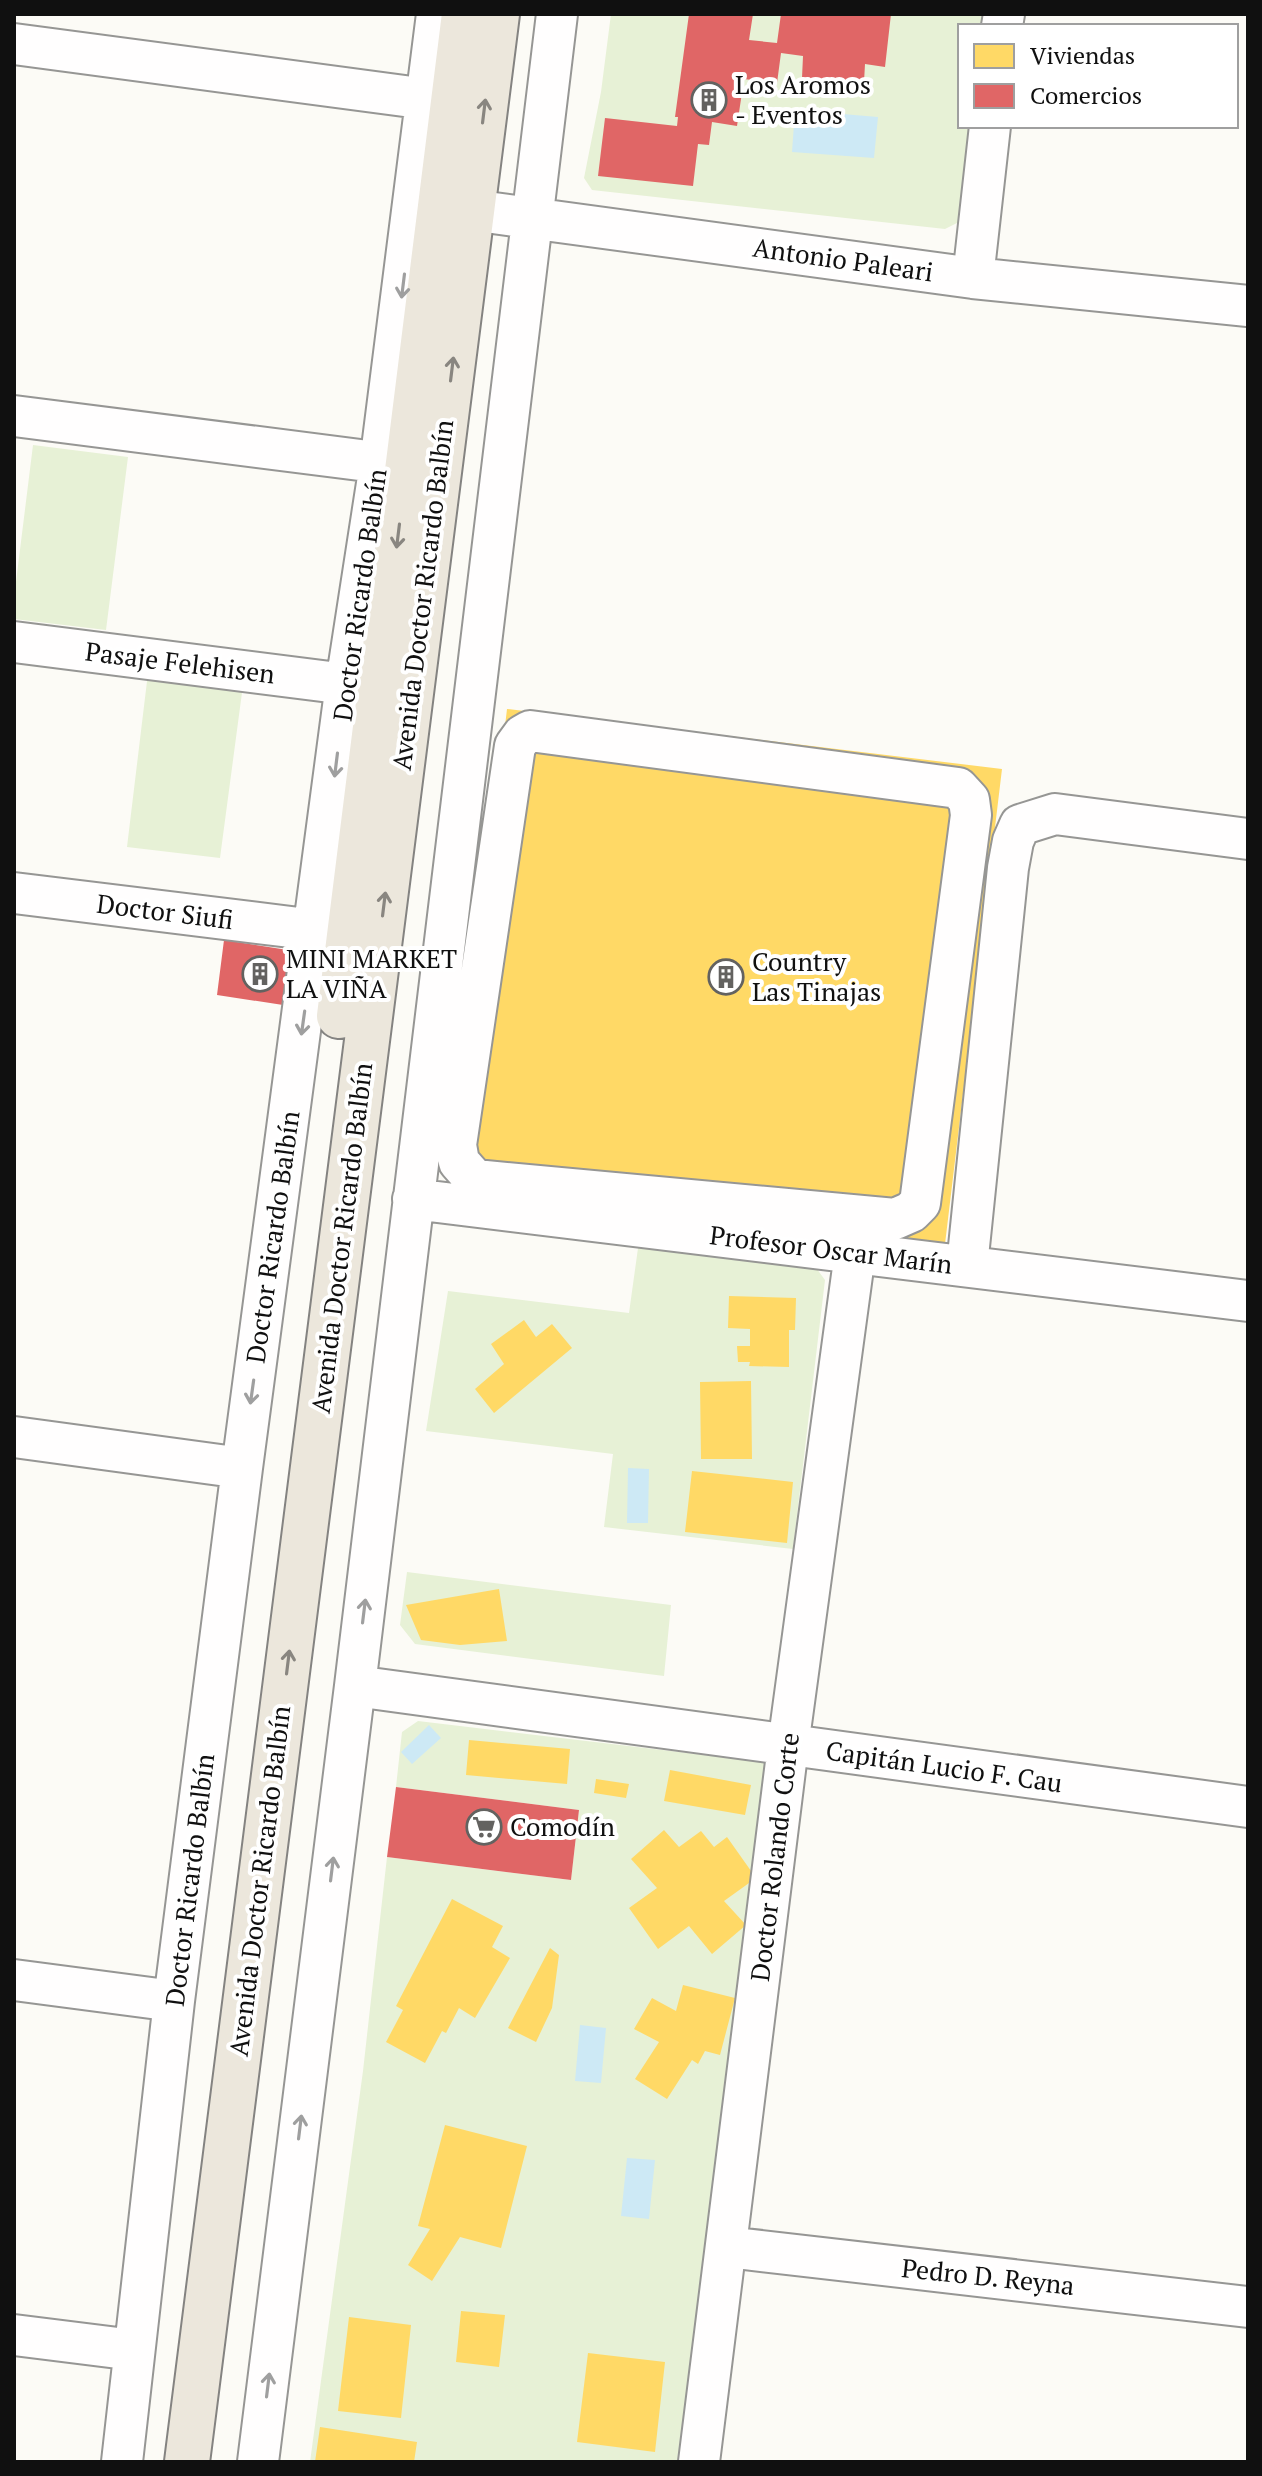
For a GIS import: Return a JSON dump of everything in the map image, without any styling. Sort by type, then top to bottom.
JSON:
[{"type":"main road","name":"Avenida Doctor Ricardo Balbín","points":[[456,208],[464,14]]},
{"type":"main road","name":"Avenida Doctor Ricardo Balbín","points":[[161,2462],[408,466],[456,208],[497,14]]},
{"type":"main road","name":"Avenida Doctor Ricardo Balbín","points":[[187,2462],[408,466]]},
{"type":"street","name":"Doctor Ricardo Balbín","points":[[122,2462],[174,2001],[346,684],[408,466],[427,99],[437,14]]},
{"type":"street","points":[[258,2462],[557,14]]},
{"type":"street","points":[[14,44],[427,99]]},
{"type":"street","points":[[973,278],[990,128]]},
{"type":"street","name":"Antonio Paleari","points":[[456,208],[973,278],[1248,306]]},
{"type":"street","points":[[14,416],[408,466]]},
{"type":"street","name":"Pasaje Felehisen","points":[[14,642],[346,684]]},
{"type":"street","points":[[530,731],[958,788],[969,800],[971,815],[920,1203],[911,1212],[895,1219],[475,1180],[459,1162],[456,1145],[485,951],[515,746],[530,731]]},
{"type":"street","points":[[967,1266],[1008,868],[1013,841],[1020,825],[1055,814],[1248,839]]},
{"type":"street","name":"Doctor Siufi","points":[[14,893],[315,930]]},
{"type":"street","points":[[444,944],[485,951]]},
{"type":"street","name":"Profesor Oscar Marín","points":[[413,1199],[1248,1301]]},
{"type":"street","name":"Doctor Rolando Corte","points":[[699,2462],[788,1746],[855,1253]]},
{"type":"street","points":[[14,1437],[242,1468]]},
{"type":"street","name":"Capitán Lucio F. Cau","points":[[355,1686],[1248,1807]]},
{"type":"street","points":[[14,1980],[174,2001]]},
{"type":"street","name":"Pedro D. Reyna","points":[[727,2247],[1248,2307]]},
{"type":"street","points":[[14,2335],[134,2350]]},
{"type":"green space","points":[[611,14],[990,14],[989,24],[958,24],[958,128],[977,128],[959,222],[945,229],[592,190],[584,178],[601,92]]},
{"type":"green space","points":[[33,445],[128,457],[106,630],[14,619]]},
{"type":"green space","points":[[148,673],[243,685],[220,858],[127,847]]},
{"type":"green space","points":[[639,1241],[814,1265],[825,1280],[793,1549],[604,1527],[613,1454],[426,1431],[448,1291],[629,1313]]},
{"type":"green space","points":[[407,1572],[671,1605],[664,1676],[415,1644],[400,1625]]},
{"type":"green space","points":[[418,1721],[764,1762],[774,1778],[689,2462],[310,2462],[363,2071],[387,1857],[571,1880],[579,1810],[396,1787],[402,1732]]},
{"type":"water","points":[[795,110],[878,117],[874,158],[792,152]]},
{"type":"water","points":[[628,1468],[649,1469],[648,1523],[627,1523]]},
{"type":"water","points":[[429,1725],[441,1738],[412,1764],[401,1752]]},
{"type":"water","points":[[580,2025],[606,2028],[601,2083],[575,2081]]},
{"type":"water","points":[[627,2158],[655,2160],[649,2219],[621,2216]]},
{"type":"building: Viviendas","name":"Country Las Tinajas","points":[[507,709],[1002,769],[945,1244],[451,1184]]},
{"type":"building: Viviendas","points":[[729,1296],[796,1298],[795,1330],[789,1330],[789,1367],[749,1366],[750,1362],[738,1362],[737,1346],[750,1346],[750,1329],[728,1328]]},
{"type":"building: Viviendas","points":[[524,1320],[536,1337],[552,1324],[572,1348],[494,1413],[475,1389],[504,1364],[491,1344]]},
{"type":"building: Viviendas","points":[[751,1381],[752,1459],[701,1459],[700,1382]]},
{"type":"building: Viviendas","points":[[692,1471],[793,1482],[787,1543],[685,1532]]},
{"type":"building: Viviendas","points":[[499,1589],[507,1641],[460,1645],[421,1640],[406,1605]]},
{"type":"building: Viviendas","points":[[469,1740],[570,1749],[567,1784],[466,1775]]},
{"type":"building: Viviendas","points":[[670,1770],[751,1785],[745,1815],[664,1801]]},
{"type":"building: Viviendas","points":[[596,1779],[629,1784],[626,1798],[594,1793]]},
{"type":"building: Viviendas","points":[[664,1830],[679,1847],[701,1831],[714,1847],[727,1837],[756,1878],[724,1901],[746,1925],[712,1954],[689,1926],[658,1949],[629,1908],[657,1888],[631,1859]]},
{"type":"building: Viviendas","points":[[452,1899],[503,1926],[492,1947],[510,1958],[475,2018],[459,2008],[425,2063],[386,2042],[403,2010],[396,2006]]},
{"type":"building: Viviendas","points":[[550,1948],[559,1955],[552,2008],[536,2042],[508,2028]]},
{"type":"building: Viviendas","points":[[683,1985],[735,1998],[720,2055],[705,2051],[698,2064],[692,2060],[667,2099],[635,2079],[659,2042],[634,2029],[652,1998],[676,2011]]},
{"type":"building: Viviendas","points":[[445,2125],[527,2146],[501,2248],[460,2237],[432,2281],[408,2265],[430,2229],[418,2226]]},
{"type":"building: Viviendas","points":[[461,2311],[505,2315],[499,2367],[456,2362]]},
{"type":"building: Viviendas","points":[[349,2317],[411,2325],[401,2418],[338,2411]]},
{"type":"building: Viviendas","points":[[588,2353],[665,2362],[655,2452],[577,2442]]},
{"type":"building: Viviendas","points":[[320,2427],[417,2442],[414,2462],[315,2462]]},
{"type":"building: Comercios","name":"Los Aromos - Eventos","points":[[689,14],[753,14],[749,40],[777,43],[781,14],[891,14],[885,67],[865,64],[864,82],[802,78],[803,56],[781,53],[777,83],[744,79],[737,126],[712,122],[709,145],[698,144],[693,186],[598,176],[605,118],[677,126],[678,117],[675,117]]},
{"type":"building: Comercios","name":"MINI MARKET LA VIÑA","points":[[224,940],[301,952],[296,1007],[217,995]]},
{"type":"building: Comercios","name":"Comodín","points":[[396,1787],[579,1810],[571,1880],[387,1857]]},
{"type":"place","name":"Los Aromos - Eventos","points":[[709,100]]},
{"type":"place","name":"MINI MARKET LA VIÑA","points":[[260,974]]},
{"type":"place","name":"Country Las Tinajas","points":[[726,977]]},
{"type":"place","name":"Comodín","points":[[484,1827]]}]
